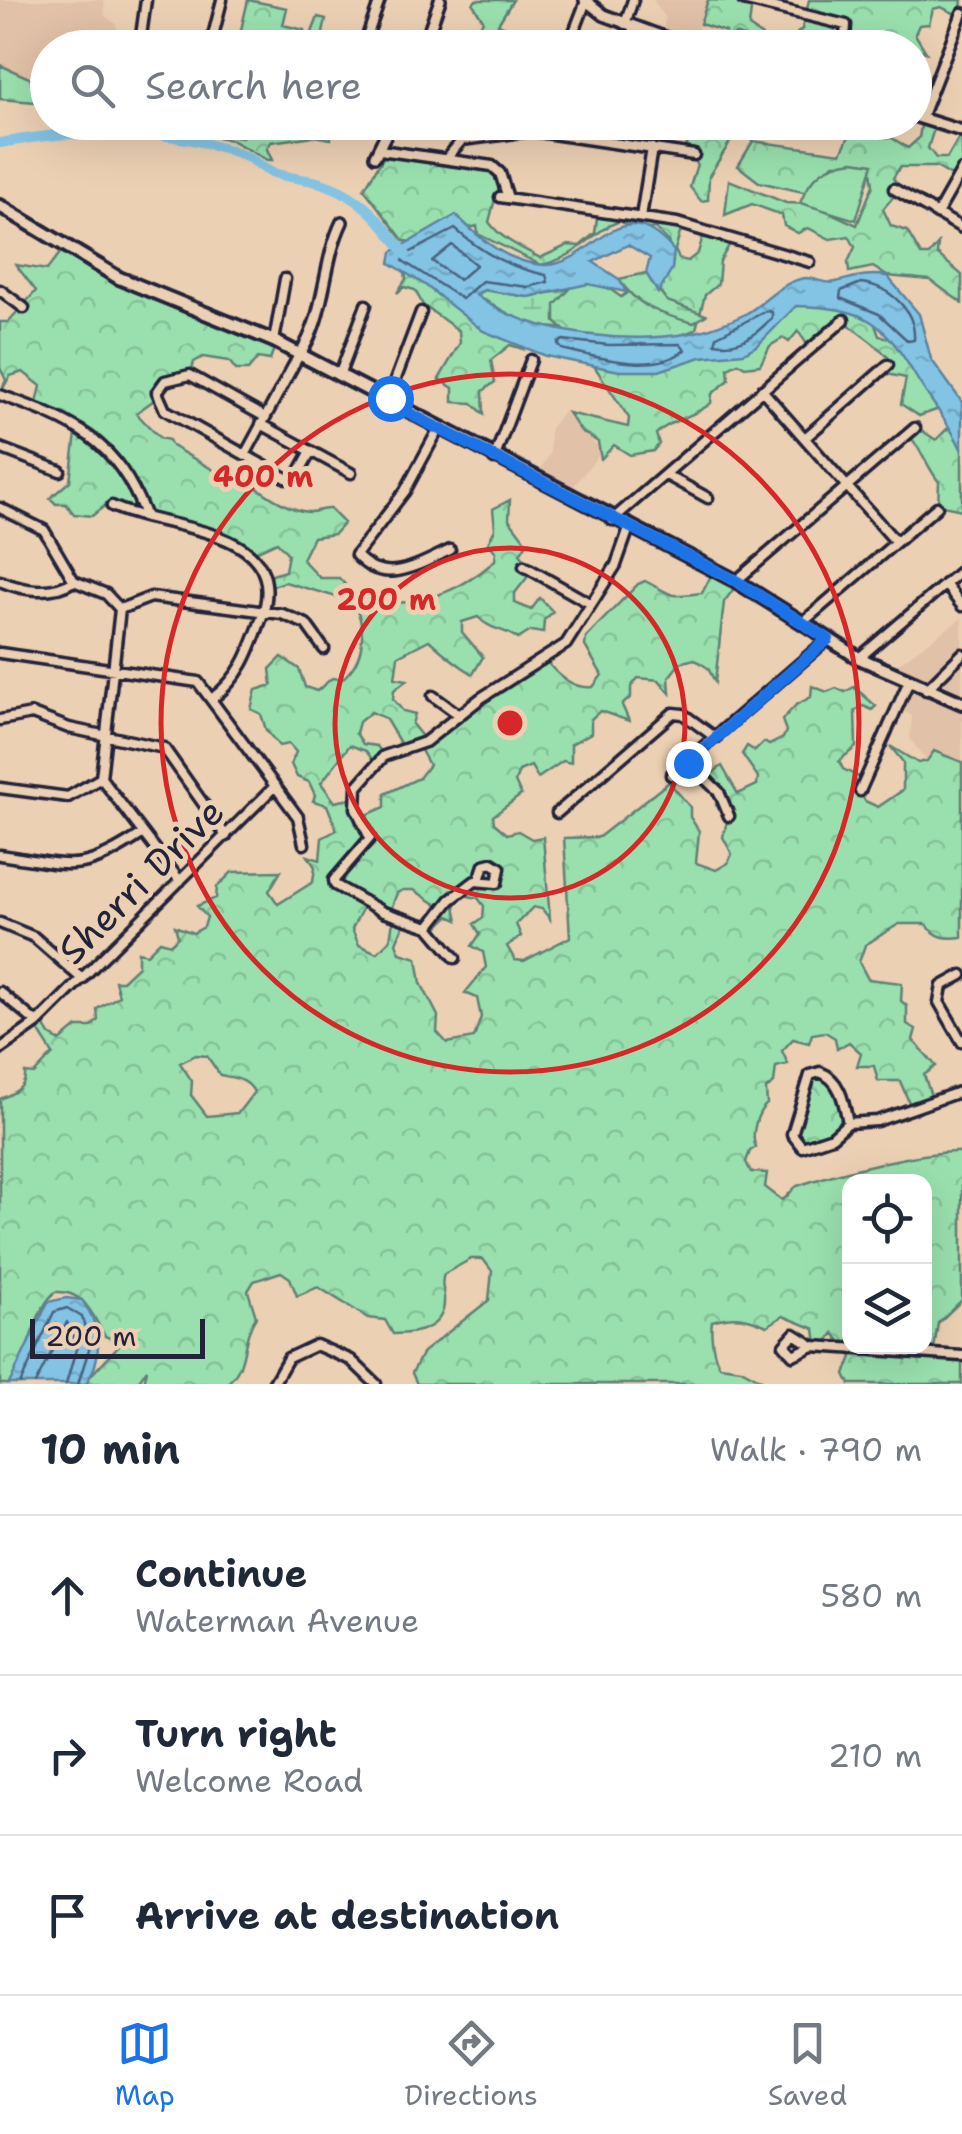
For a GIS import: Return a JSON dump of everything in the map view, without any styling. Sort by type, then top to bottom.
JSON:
[{"type":"main road","points":[[0,206],[119,278],[274,341],[494,460],[736,581],[858,658],[962,703]]},
{"type":"street","points":[[142,30],[146,0]]},
{"type":"street","points":[[214,30],[222,0]]},
{"type":"street","points":[[369,30],[380,0]]},
{"type":"street","points":[[429,30],[440,0]]},
{"type":"street","points":[[629,30],[633,0]]},
{"type":"street","points":[[743,0],[846,25],[846,30]]},
{"type":"street","points":[[575,30],[586,1],[644,30]]},
{"type":"street","points":[[932,84],[962,13]]},
{"type":"street","points":[[932,121],[962,131]]},
{"type":"street","points":[[384,140],[378,153],[446,159],[497,169],[504,198],[641,217],[729,236],[810,262]]},
{"type":"street","points":[[446,159],[462,140]]},
{"type":"street","points":[[600,140],[694,155]]},
{"type":"street","points":[[641,217],[652,148]]},
{"type":"street","points":[[937,214],[962,170]]},
{"type":"street","points":[[894,189],[962,228]]},
{"type":"street","points":[[245,455],[312,334],[327,258],[342,222]]},
{"type":"street","points":[[274,341],[286,280]]},
{"type":"street","points":[[0,290],[24,308]]},
{"type":"street","points":[[339,376],[366,305]]},
{"type":"street","points":[[387,402],[421,312]]},
{"type":"street","points":[[612,520],[844,320]]},
{"type":"street","points":[[494,460],[530,360]]},
{"type":"street","points":[[805,438],[888,366]]},
{"type":"street","points":[[310,451],[293,480],[164,410],[157,398],[163,383],[190,375],[350,473]]},
{"type":"street","points":[[762,390],[896,542]]},
{"type":"street","points":[[0,394],[85,432],[129,474],[146,518]]},
{"type":"street","points":[[736,581],[915,428]]},
{"type":"street","points":[[438,430],[404,491],[356,553],[367,567],[395,573],[450,550]]},
{"type":"street","points":[[0,448],[60,472]]},
{"type":"street","points":[[666,475],[708,498]]},
{"type":"street","points":[[112,506],[245,547],[262,574],[264,611],[243,669],[213,698]]},
{"type":"street","points":[[0,508],[50,536],[74,581],[106,594],[120,609],[101,778],[180,881]]},
{"type":"street","points":[[802,623],[937,508]]},
{"type":"street","points":[[455,958],[429,926],[374,907],[340,889],[334,880],[370,838],[355,802],[361,779],[384,756],[417,747],[458,714],[566,644],[616,565],[630,528]]},
{"type":"street","points":[[524,566],[592,604]]},
{"type":"street","points":[[858,658],[962,570]]},
{"type":"street","points":[[0,581],[40,590],[58,589],[74,581]]},
{"type":"street","points":[[945,584],[962,606]]},
{"type":"street","points":[[120,609],[151,597],[264,611],[306,624],[324,649]]},
{"type":"street","points":[[670,775],[828,639]]},
{"type":"street","points":[[0,652],[191,680],[213,698],[298,817],[304,844]]},
{"type":"street","points":[[926,690],[962,654]]},
{"type":"street","points":[[860,790],[909,681]]},
{"type":"street","points":[[433,696],[458,714]]},
{"type":"street","points":[[557,814],[678,711],[716,738]]},
{"type":"street","points":[[0,720],[32,714],[55,724],[164,748],[226,836]]},
{"type":"street","points":[[688,763],[719,792],[729,816]]},
{"type":"street","points":[[0,788],[68,797],[101,778]]},
{"type":"street","name":"Sherri Drive","points":[[0,1050],[38,1023],[274,788]]},
{"type":"street","points":[[0,855],[86,865],[101,861],[142,834]]},
{"type":"street","points":[[429,926],[450,900],[479,880]]},
{"type":"street","points":[[0,923],[34,937],[82,979]]},
{"type":"street","points":[[962,975],[942,986],[940,1002],[962,1042]]},
{"type":"street","points":[[0,992],[38,1023]]},
{"type":"street","points":[[848,1123],[840,1092],[830,1076],[820,1072],[810,1075],[792,1134],[802,1147],[816,1145],[848,1123],[877,1121],[962,1090]]},
{"type":"street","points":[[272,1384],[288,1358],[316,1345],[351,1360],[376,1384]]},
{"type":"street","points":[[814,1346],[962,1356]]},
{"type":"shaded area","points":[[0,0],[104,0],[105,16],[118,30],[30,30],[30,78],[0,65]]},
{"type":"shaded area","points":[[653,0],[708,0],[698,30],[664,30],[665,17]]},
{"type":"shaded area","points":[[563,412],[602,451],[565,497],[534,480],[550,454],[550,428]]},
{"type":"shaded area","points":[[962,618],[962,762],[934,751],[927,761],[910,739],[912,716],[899,708],[909,682],[888,671]]},
{"type":"green space","points":[[248,0],[287,8],[283,25],[304,30],[241,30]]},
{"type":"green space","points":[[476,0],[513,0],[498,24],[513,30],[478,30],[483,20],[473,4]]},
{"type":"green space","points":[[708,0],[752,2],[749,27],[753,30],[720,30],[700,24]]},
{"type":"green space","points":[[809,0],[962,0],[960,16],[941,7],[933,9],[929,24],[919,25],[917,30],[802,29]]},
{"type":"green space","points":[[318,17],[326,19],[324,30],[313,30]]},
{"type":"green space","points":[[0,65],[30,78],[30,102],[0,99]]},
{"type":"green space","points":[[962,132],[962,167],[955,178],[936,167],[900,167],[893,178],[900,189],[883,209],[891,226],[907,231],[921,255],[929,255],[938,244],[937,254],[962,275],[962,303],[930,280],[887,276],[873,267],[849,272],[848,262],[855,247],[849,236],[830,239],[808,228],[798,233],[784,226],[782,215],[752,204],[725,215],[729,180],[786,203],[812,204],[857,225],[873,185],[870,164],[833,164],[808,193],[759,182],[738,166],[753,141],[841,153],[847,140],[895,140],[908,148],[917,140],[930,140],[928,148],[936,158],[947,158]]},
{"type":"green space","points":[[231,140],[285,140],[271,142],[267,149],[272,160]]},
{"type":"green space","points":[[690,140],[731,140],[709,176],[708,200],[701,201],[690,187],[697,164],[691,154],[681,152]]},
{"type":"green space","points":[[386,153],[501,173],[504,194],[495,199],[489,222],[506,238],[540,258],[568,245],[580,246],[595,233],[598,211],[683,223],[675,250],[679,259],[688,261],[698,253],[705,229],[734,237],[720,261],[718,284],[705,295],[696,329],[677,336],[626,339],[543,327],[499,314],[573,281],[601,283],[621,297],[673,262],[668,241],[655,228],[636,231],[620,221],[567,256],[541,265],[478,234],[477,226],[469,228],[456,216],[413,242],[404,241],[364,189]]},
{"type":"green space","points":[[854,161],[873,164],[856,220],[800,203],[820,173]]},
{"type":"green space","points":[[64,248],[276,342],[270,360],[258,358],[248,370],[236,370],[229,361],[203,357],[194,362],[190,375],[168,381],[157,398],[136,413],[160,438],[224,476],[240,470],[261,490],[290,507],[308,512],[330,509],[344,523],[334,534],[313,537],[302,559],[320,578],[339,578],[355,592],[395,603],[439,594],[460,585],[495,560],[496,552],[488,543],[495,529],[493,509],[510,500],[509,519],[527,543],[520,554],[533,570],[515,593],[515,603],[531,610],[540,598],[553,612],[544,620],[543,633],[531,631],[518,639],[478,617],[462,622],[462,632],[483,657],[473,674],[429,640],[398,656],[395,678],[407,680],[394,690],[393,699],[403,711],[415,714],[412,724],[424,739],[543,657],[571,683],[593,687],[602,675],[585,646],[586,637],[638,584],[645,581],[676,595],[702,593],[713,572],[738,583],[724,602],[715,682],[708,668],[694,659],[680,663],[669,677],[670,693],[659,680],[638,678],[631,687],[631,697],[622,705],[629,721],[600,711],[591,719],[591,733],[571,744],[571,763],[563,761],[538,778],[531,766],[519,771],[515,782],[521,795],[493,816],[494,823],[507,834],[518,831],[532,839],[543,837],[550,919],[542,909],[533,907],[516,924],[521,936],[507,946],[515,960],[524,961],[570,937],[564,838],[599,837],[669,782],[690,807],[690,817],[699,831],[696,863],[716,870],[728,863],[732,854],[723,837],[727,821],[716,805],[721,795],[707,777],[722,766],[738,794],[757,785],[758,777],[742,754],[747,746],[755,751],[764,742],[769,745],[783,738],[786,731],[782,720],[796,705],[811,697],[812,686],[827,692],[836,688],[845,692],[854,687],[876,706],[872,710],[863,706],[855,711],[856,747],[839,761],[843,769],[863,779],[859,790],[865,801],[878,807],[903,790],[903,762],[890,746],[918,763],[927,761],[934,751],[962,762],[962,937],[942,936],[926,924],[899,924],[865,945],[859,962],[868,979],[902,983],[901,1001],[907,1006],[907,1024],[916,1029],[913,1040],[936,1066],[924,1075],[932,1099],[911,1107],[900,1081],[878,1081],[874,1066],[857,1066],[861,1053],[849,1042],[837,1049],[835,1038],[825,1032],[812,1034],[809,1043],[793,1039],[782,1051],[788,1064],[776,1067],[774,1083],[766,1089],[767,1104],[754,1130],[756,1147],[746,1162],[751,1172],[767,1173],[765,1187],[782,1200],[797,1186],[854,1169],[962,1152],[962,1300],[938,1323],[934,1349],[962,1355],[962,1384],[850,1384],[845,1374],[850,1354],[932,1354],[932,1174],[842,1174],[842,1344],[834,1333],[828,1341],[817,1344],[815,1329],[783,1316],[767,1326],[740,1318],[712,1321],[713,1345],[720,1366],[741,1369],[769,1384],[417,1384],[412,1373],[423,1352],[489,1300],[492,1271],[483,1259],[471,1259],[444,1274],[443,1308],[435,1323],[402,1334],[393,1334],[385,1320],[368,1318],[318,1287],[297,1296],[290,1278],[281,1272],[254,1281],[248,1291],[256,1317],[238,1370],[226,1384],[144,1384],[147,1369],[138,1382],[83,1384],[121,1343],[105,1336],[81,1300],[66,1292],[55,1292],[41,1312],[16,1373],[9,1384],[0,1384],[0,1099],[18,1090],[25,1073],[34,1074],[53,1054],[34,1024],[40,1019],[50,1035],[60,1041],[77,1027],[91,1027],[98,1020],[97,1009],[119,996],[115,981],[122,981],[138,966],[138,952],[147,954],[160,941],[171,944],[178,937],[175,926],[193,933],[204,927],[207,917],[197,906],[216,898],[217,887],[232,872],[281,871],[269,891],[278,904],[313,882],[315,867],[308,856],[320,860],[322,838],[337,830],[327,805],[313,801],[315,795],[309,782],[297,777],[291,764],[296,752],[289,744],[279,746],[266,730],[261,714],[251,709],[256,690],[272,685],[270,669],[282,657],[299,669],[305,687],[317,691],[332,678],[342,679],[350,671],[362,644],[354,602],[285,582],[263,589],[263,578],[285,571],[288,554],[277,542],[251,554],[242,546],[114,505],[107,504],[92,516],[74,514],[66,504],[56,504],[50,498],[70,481],[77,426],[36,407],[41,386],[23,372],[10,376],[0,394],[6,380],[0,368],[0,322],[8,322],[36,291],[16,265],[47,270]],"holes":[[[371,712],[385,718],[403,748],[418,745],[429,765],[419,778],[385,794],[385,807],[362,817],[354,798],[335,802],[321,783],[350,745],[366,751],[375,763],[384,756],[377,746],[363,744],[356,733],[359,722]],[[414,890],[437,905],[437,915],[428,927],[434,931],[449,916],[458,920],[455,906],[463,895],[478,898],[484,906],[483,918],[474,924],[480,934],[472,946],[483,952],[486,967],[465,993],[477,998],[481,1017],[474,1038],[447,1043],[437,1032],[438,1016],[421,983],[417,958],[400,953],[396,943],[406,919],[394,914],[390,940],[377,953],[359,945],[352,929],[365,903],[390,912],[397,893]],[[196,1055],[207,1056],[220,1075],[244,1081],[251,1087],[254,1092],[238,1113],[207,1116],[191,1095],[192,1081],[180,1063]]]},
{"type":"green space","points":[[405,271],[518,341],[523,349],[510,345],[491,360],[495,382],[483,391],[484,414],[472,403],[453,402],[453,388],[439,379],[460,343],[459,331],[423,305],[415,290],[404,287],[397,293],[406,279]]},
{"type":"green space","points":[[646,273],[667,301],[706,315],[694,323],[662,313],[633,296],[619,279]]},
{"type":"green space","points":[[570,289],[555,305],[555,322],[563,329],[529,325],[475,295],[484,290],[528,297]]},
{"type":"green space","points":[[824,301],[873,319],[879,336],[898,340],[942,408],[919,416],[901,404],[906,378],[882,373],[892,362],[843,319],[809,347],[798,331],[789,342],[783,338],[770,346],[760,365],[745,367],[738,363],[728,368],[729,380],[712,394],[711,403],[656,434],[659,444],[653,451],[630,455],[614,445],[601,459],[598,442],[581,431],[568,413],[628,427],[629,418],[588,357],[618,364],[781,305]]},
{"type":"green space","points":[[952,424],[962,447],[962,510],[938,505],[939,482],[907,433],[915,426],[936,440]]},
{"type":"green space","points":[[825,1072],[836,1081],[847,1123],[809,1147],[792,1137],[811,1076]]},
{"type":"water","points":[[456,215],[496,248],[531,263],[562,262],[607,234],[637,225],[654,233],[674,251],[672,269],[658,293],[646,273],[650,258],[628,245],[593,262],[619,279],[626,292],[588,284],[528,297],[484,290],[476,295],[524,320],[585,334],[678,335],[737,318],[798,280],[810,278],[832,283],[867,275],[887,276],[919,314],[931,359],[962,402],[962,451],[893,342],[869,320],[855,314],[796,306],[758,345],[744,353],[701,357],[659,371],[619,371],[546,356],[483,331],[390,263],[392,252]]},
{"type":"water","points":[[82,1300],[96,1331],[96,1363],[86,1384],[9,1384],[48,1302]]},
{"type":"waterway","points":[[0,143],[30,139]]},
{"type":"waterway","points":[[190,140],[249,158],[274,173],[343,192],[377,219],[406,255]]},
{"type":"route","points":[[390,398],[387,402],[438,430],[736,581],[828,639],[688,763]]}]
